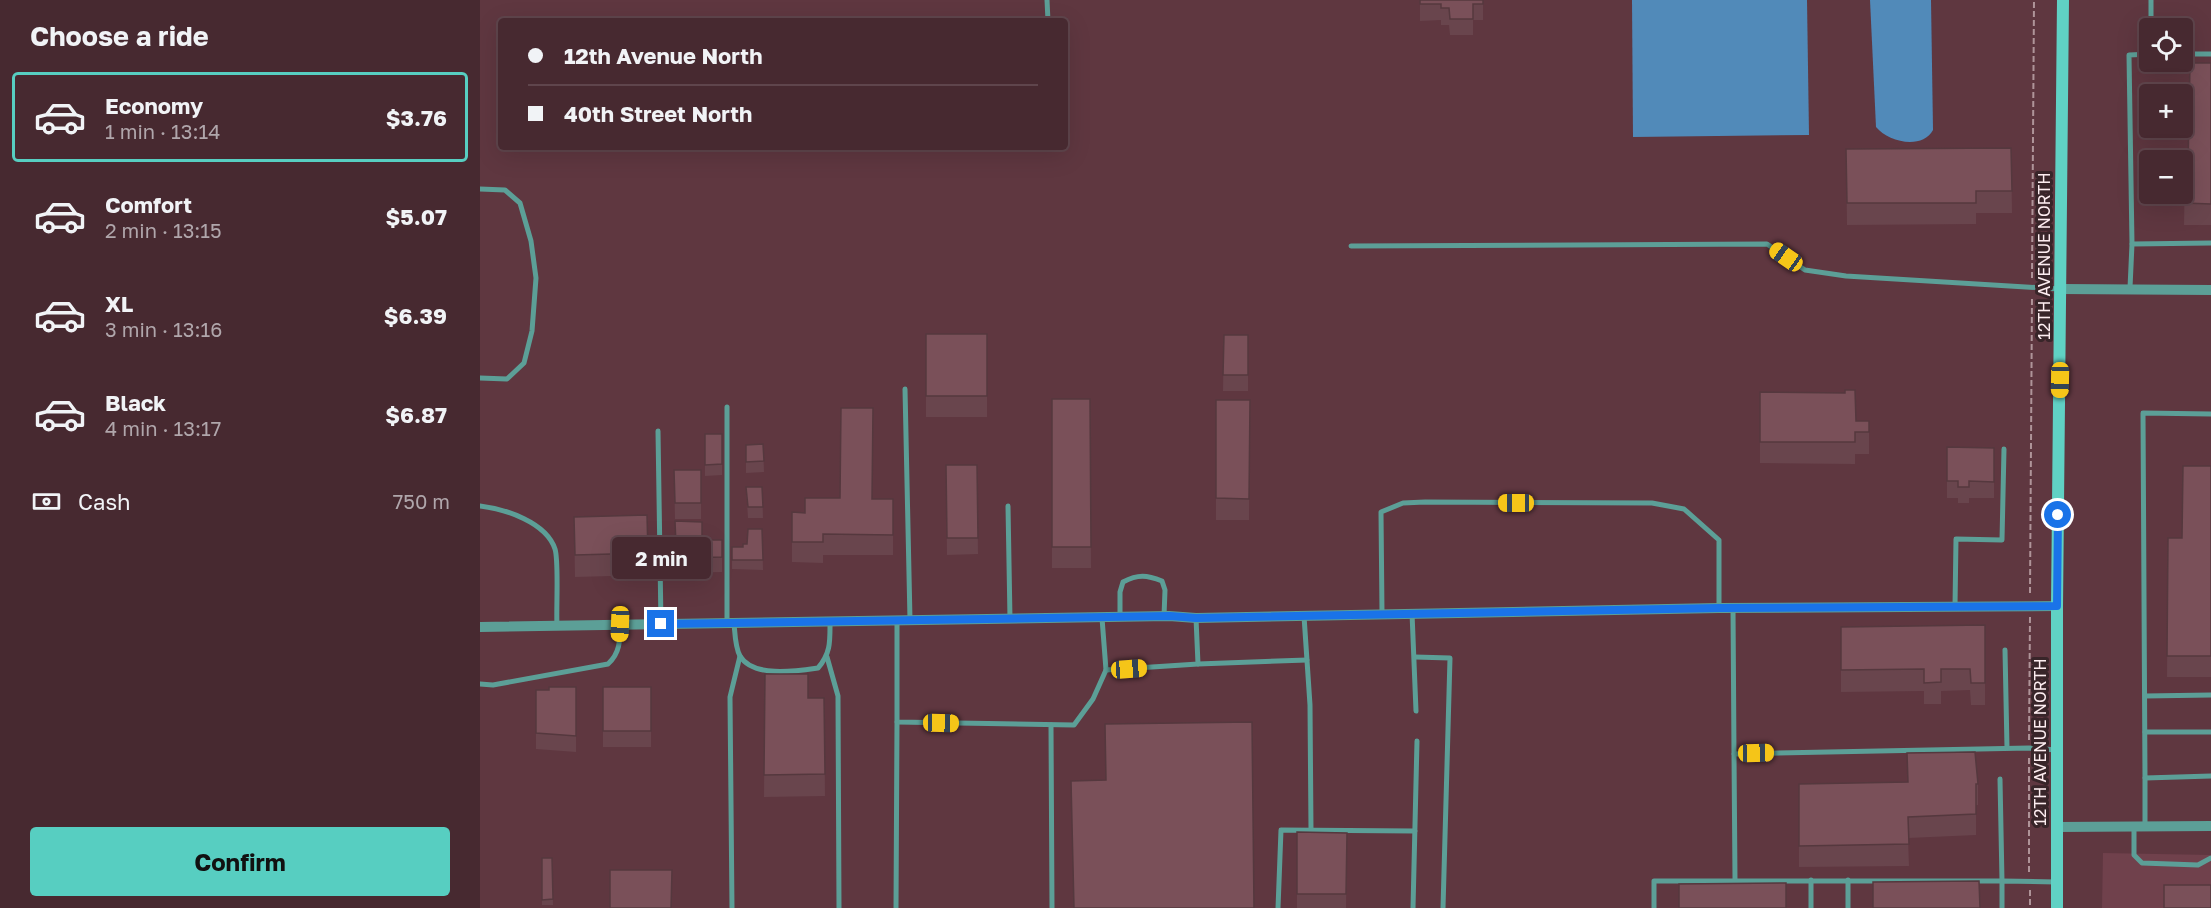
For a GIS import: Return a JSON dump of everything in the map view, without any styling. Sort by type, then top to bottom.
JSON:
[{"type":"main road","name":"12TH AVENUE NORTH","points":[[2057,908],[2057,606],[2063,0]]},
{"type":"street","points":[[2061,289],[2211,290]]},
{"type":"street","points":[[480,627],[1164,616],[1196,618],[1719,608],[2057,606]]},
{"type":"street","points":[[2057,827],[2211,826]]},
{"type":"lane","points":[[1047,0],[1048,18]]},
{"type":"lane","points":[[2151,0],[2151,18]]},
{"type":"lane","points":[[2193,54],[2211,54]]},
{"type":"lane","points":[[2130,288],[2132,244],[2129,55],[2139,55]]},
{"type":"lane","points":[[480,189],[505,190],[520,203],[531,241],[536,278],[532,331],[524,363],[507,379],[480,378]]},
{"type":"lane","points":[[2132,244],[2211,243]]},
{"type":"lane","points":[[1351,246],[1767,244],[1805,270],[1846,276],[2061,289]]},
{"type":"lane","points":[[905,389],[910,620]]},
{"type":"lane","points":[[727,407],[730,622],[740,656],[749,665],[761,670],[818,668],[827,657],[830,645],[830,621]]},
{"type":"lane","points":[[2211,414],[2143,413],[2145,778],[2134,855],[2142,863],[2198,866],[2211,858]]},
{"type":"lane","points":[[658,431],[661,624]]},
{"type":"lane","points":[[1955,606],[1956,538],[2002,540],[2004,449]]},
{"type":"lane","points":[[1382,614],[1381,512],[1403,503],[1425,502],[1652,503],[1684,509],[1719,540],[1719,608]]},
{"type":"lane","points":[[480,506],[495,508],[534,525],[555,549],[557,627]]},
{"type":"lane","points":[[1008,506],[1010,619]]},
{"type":"lane","points":[[1120,618],[1120,592],[1123,582],[1135,576],[1148,575],[1162,581],[1165,590],[1164,616]]},
{"type":"lane","points":[[1733,608],[1735,879]]},
{"type":"lane","points":[[1412,613],[1416,711]]},
{"type":"lane","points":[[1304,615],[1311,830]]},
{"type":"lane","points":[[897,722],[1074,725],[1094,699],[1106,670],[1102,618]]},
{"type":"lane","points":[[1196,618],[1198,664]]},
{"type":"lane","points":[[896,908],[897,620]]},
{"type":"lane","points":[[480,684],[493,685],[608,664],[615,658],[620,645],[620,624]]},
{"type":"lane","points":[[2005,650],[2007,748]]},
{"type":"lane","points":[[732,908],[730,697],[740,656]]},
{"type":"lane","points":[[827,657],[838,696],[838,908]]},
{"type":"lane","points":[[1415,657],[1450,658],[1443,908]]},
{"type":"lane","points":[[1106,670],[1307,660]]},
{"type":"lane","points":[[2145,696],[2211,695]]},
{"type":"lane","points":[[1051,725],[1052,908]]},
{"type":"lane","points":[[2145,732],[2211,732]]},
{"type":"lane","points":[[1413,908],[1417,741]]},
{"type":"lane","points":[[1734,754],[2007,748],[2057,750]]},
{"type":"lane","points":[[2145,778],[2211,776]]},
{"type":"lane","points":[[2000,779],[2002,908]]},
{"type":"lane","points":[[1278,908],[1281,830],[1414,831]]},
{"type":"lane","points":[[1654,908],[1654,881],[1735,879],[2057,882]]},
{"type":"lane","points":[[1811,880],[1811,908]]},
{"type":"lane","points":[[1848,880],[1848,908]]},
{"type":"path","points":[[2030,605],[2034,0]]},
{"type":"shaded area","points":[[2103,853],[2211,855],[2211,908],[2102,908]]},
{"type":"water","points":[[1632,0],[1807,0],[1809,135],[1633,137]]},
{"type":"water","points":[[1870,0],[1931,0],[1933,130],[1921,140],[1905,142],[1896,140],[1888,137],[1876,127]]},
{"type":"building","points":[[1420,0],[1483,0],[1483,4],[1473,4],[1473,19],[1450,19],[1449,8],[1441,8],[1441,4],[1420,4]]},
{"type":"building","points":[[2193,63],[2211,63],[2211,204],[2193,203],[2193,150],[2188,150],[2189,138],[2193,138],[2193,84],[2190,84]]},
{"type":"building","points":[[2011,148],[2012,191],[1976,191],[1976,203],[1847,203],[1846,149]]},
{"type":"building","points":[[926,334],[987,334],[987,396],[926,396]]},
{"type":"building","points":[[1224,335],[1248,335],[1248,375],[1223,375]]},
{"type":"building","points":[[1845,390],[1855,390],[1856,421],[1869,421],[1869,432],[1855,432],[1855,442],[1760,442],[1760,392],[1845,393]]},
{"type":"building","points":[[1052,399],[1090,399],[1091,547],[1052,547]]},
{"type":"building","points":[[1216,400],[1250,400],[1249,499],[1216,498]]},
{"type":"building","points":[[841,408],[873,408],[872,499],[893,499],[893,535],[823,534],[823,542],[792,542],[792,512],[805,513],[805,498],[840,498]]},
{"type":"building","points":[[705,434],[722,434],[722,464],[705,465]]},
{"type":"building","points":[[763,444],[764,461],[746,462],[746,445]]},
{"type":"building","points":[[1947,447],[1994,448],[1994,482],[1969,481],[1969,487],[1958,487],[1958,481],[1947,481]]},
{"type":"building","points":[[946,465],[977,465],[978,538],[947,538]]},
{"type":"building","points":[[2183,466],[2211,466],[2211,656],[2167,656],[2168,538],[2182,538]]},
{"type":"building","points":[[674,470],[701,470],[701,503],[675,503]]},
{"type":"building","points":[[746,487],[762,487],[763,507],[748,507]]},
{"type":"building","points":[[647,515],[648,553],[575,555],[574,517]]},
{"type":"building","points":[[675,521],[702,522],[702,540],[722,540],[722,557],[683,558],[683,545],[676,545]]},
{"type":"building","points":[[748,529],[762,529],[763,560],[732,560],[732,547],[743,547],[743,544],[747,544]]},
{"type":"building","points":[[1985,625],[1985,683],[1971,683],[1970,669],[1941,669],[1941,682],[1924,683],[1924,669],[1841,670],[1841,627]]},
{"type":"building","points":[[765,674],[808,674],[808,698],[824,698],[825,774],[764,775]]},
{"type":"building","points":[[549,687],[576,687],[576,736],[536,733],[536,690],[549,690]]},
{"type":"building","points":[[603,687],[651,687],[651,731],[603,731]]},
{"type":"building","points":[[1252,722],[1254,908],[1074,908],[1071,781],[1106,780],[1105,724]]},
{"type":"building","points":[[1975,752],[1978,784],[1976,784],[1976,814],[1908,817],[1909,844],[1799,846],[1799,784],[1908,782],[1907,753]]},
{"type":"building","points":[[1297,832],[1347,833],[1346,894],[1297,894]]},
{"type":"building","points":[[542,858],[552,858],[553,899],[542,900]]},
{"type":"building","points":[[610,870],[672,870],[671,908],[610,908]]},
{"type":"building","points":[[1979,881],[1980,908],[1873,908],[1873,882]]},
{"type":"building","points":[[1786,883],[1786,908],[1679,908],[1679,884]]},
{"type":"building","points":[[2164,885],[2211,885],[2211,908],[2164,908]]},
{"type":"route","points":[[661,624],[1170,616],[1196,618],[1719,608],[2057,606],[2058,515]]}]
